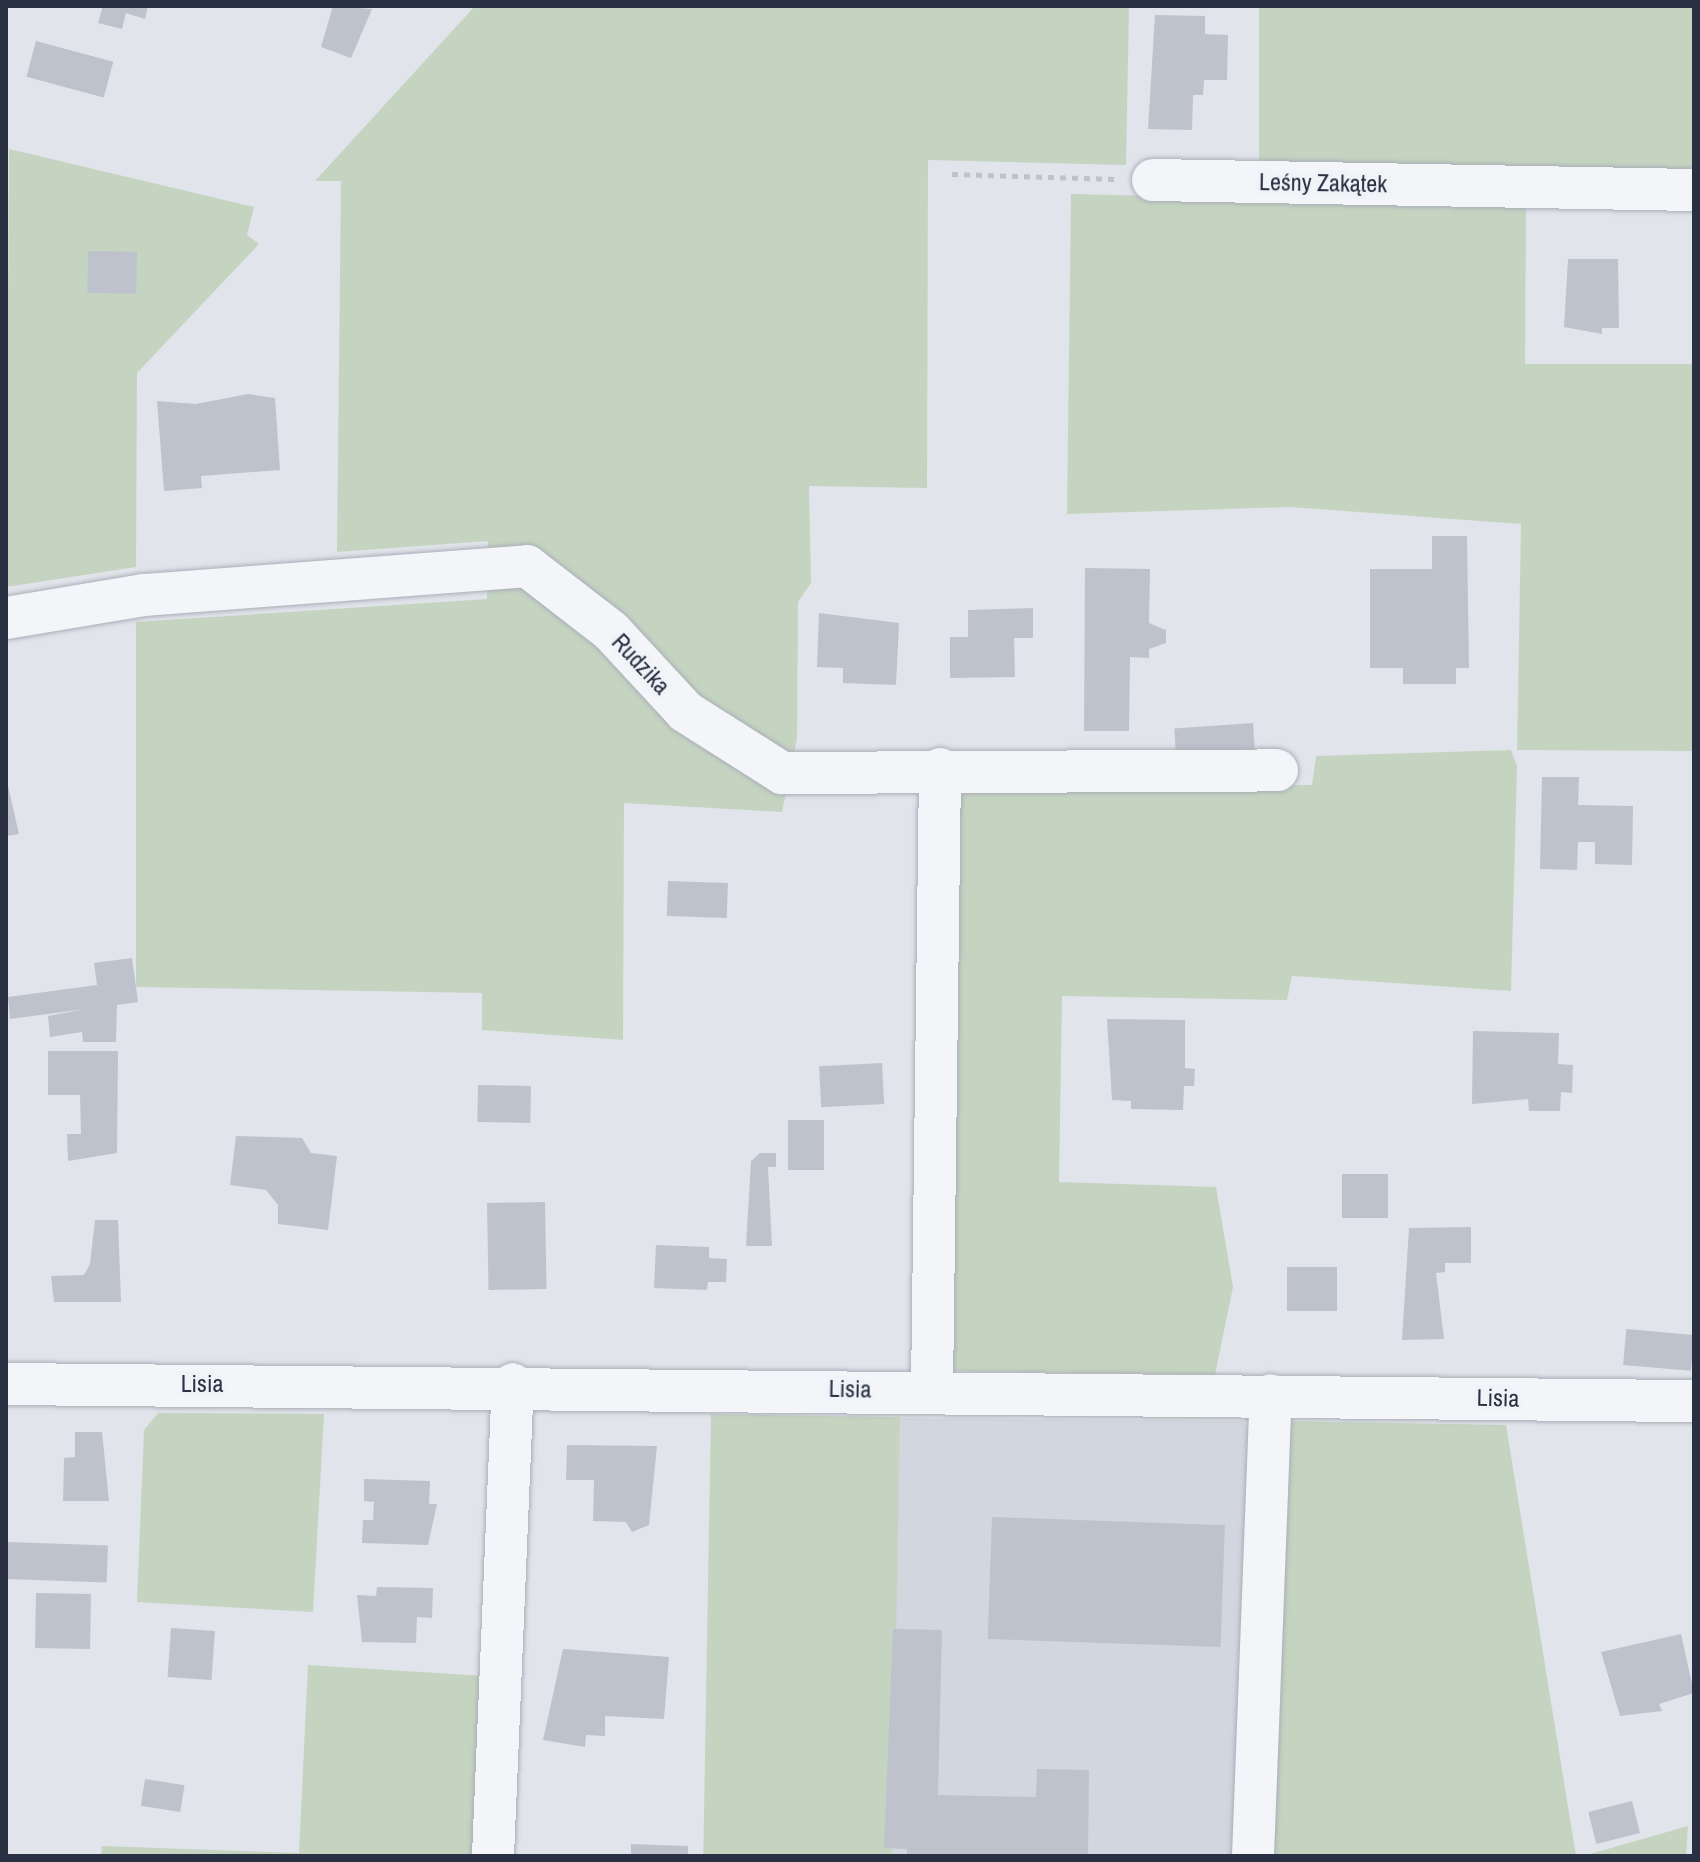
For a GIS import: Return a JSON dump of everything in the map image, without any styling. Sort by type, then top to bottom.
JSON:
[{"type":"street","name":"Leśny Zakątek","points":[[1153,180],[1694,190]]},
{"type":"street","name":"Rudzika","points":[[6,618],[144,595],[527,566],[611,631],[686,712],[782,773],[940,769],[1277,770]]},
{"type":"street","points":[[932,1390],[940,769]]},
{"type":"street","name":"Lisia","points":[[6,1384],[513,1384],[1694,1401]]},
{"type":"street","points":[[493,1856],[513,1384]]},
{"type":"street","points":[[1253,1856],[1271,1395]]},
{"type":"path","points":[[952,174],[1153,180]]},
{"type":"shaded area","points":[[900,1418],[1242,1421],[1258,1434],[1240,1856],[884,1856]]},
{"type":"green space","points":[[475,6],[1129,6],[1126,165],[928,160],[927,488],[809,486],[811,583],[798,602],[797,738],[782,812],[624,803],[623,1040],[482,1030],[482,993],[136,987],[136,622],[487,599],[488,541],[337,552],[341,181],[315,181]]},
{"type":"green space","points":[[1259,6],[1694,6],[1694,170],[1259,170]]},
{"type":"green space","points":[[9,149],[254,207],[247,235],[259,244],[137,373],[136,567],[6,587]]},
{"type":"green space","points":[[1071,194],[1526,205],[1525,364],[1694,364],[1694,751],[1517,750],[1521,524],[1290,507],[1067,514]]},
{"type":"green space","points":[[1511,750],[1517,766],[1511,991],[1292,976],[1287,1000],[1062,996],[1059,1182],[1216,1187],[1233,1287],[1215,1375],[949,1371],[955,787],[1312,785],[1316,756]]},
{"type":"green space","points":[[158,1413],[324,1414],[313,1612],[137,1602],[144,1430]]},
{"type":"green space","points":[[711,1414],[900,1417],[892,1856],[703,1856]]},
{"type":"green space","points":[[1281,1421],[1506,1425],[1576,1856],[1262,1856]]},
{"type":"green space","points":[[308,1665],[485,1676],[477,1856],[101,1856],[102,1846],[299,1853]]},
{"type":"green space","points":[[1688,1826],[1686,1856],[1583,1856]]},
{"type":"building","points":[[103,6],[148,6],[145,19],[126,13],[122,29],[98,23]]},
{"type":"building","points":[[333,6],[372,9],[351,58],[321,47]]},
{"type":"building","points":[[1155,15],[1205,16],[1205,34],[1228,35],[1227,80],[1204,80],[1203,95],[1193,95],[1192,130],[1148,129]]},
{"type":"building","points":[[36,41],[113,62],[104,97],[26,77]]},
{"type":"building","points":[[88,251],[137,252],[136,294],[87,293]]},
{"type":"building","points":[[1568,259],[1618,259],[1619,328],[1602,328],[1602,334],[1564,327]]},
{"type":"building","points":[[248,394],[275,398],[280,470],[201,476],[202,488],[164,491],[157,401],[196,404]]},
{"type":"building","points":[[1432,536],[1467,536],[1469,668],[1456,668],[1456,684],[1403,684],[1403,668],[1370,668],[1370,569],[1432,569]]},
{"type":"building","points":[[1085,568],[1150,569],[1149,623],[1166,630],[1166,643],[1149,649],[1149,658],[1130,657],[1129,731],[1084,731]]},
{"type":"building","points":[[1033,608],[1033,638],[1014,638],[1015,677],[950,678],[950,637],[968,637],[968,610]]},
{"type":"building","points":[[819,613],[899,623],[896,685],[843,683],[843,668],[817,667]]},
{"type":"building","points":[[1253,723],[1255,749],[1176,754],[1174,729]]},
{"type":"building","points":[[6,777],[19,834],[6,836]]},
{"type":"building","points":[[1542,777],[1579,777],[1578,805],[1633,806],[1632,865],[1595,864],[1595,842],[1578,842],[1577,870],[1540,869]]},
{"type":"building","points":[[668,881],[728,883],[727,918],[667,916]]},
{"type":"building","points":[[132,958],[138,1002],[117,1005],[116,1042],[83,1042],[82,1032],[50,1037],[48,1016],[86,1009],[10,1019],[8,997],[97,985],[94,963]]},
{"type":"building","points":[[1107,1019],[1185,1020],[1185,1068],[1195,1069],[1194,1086],[1184,1086],[1183,1110],[1131,1109],[1131,1101],[1112,1100]]},
{"type":"building","points":[[1473,1031],[1559,1033],[1558,1064],[1573,1065],[1572,1093],[1561,1092],[1560,1111],[1529,1111],[1528,1099],[1472,1104]]},
{"type":"building","points":[[48,1051],[118,1051],[117,1153],[68,1161],[67,1134],[81,1134],[80,1095],[48,1095]]},
{"type":"building","points":[[882,1063],[884,1104],[821,1107],[819,1066]]},
{"type":"building","points":[[478,1085],[531,1086],[530,1123],[477,1122]]},
{"type":"building","points":[[788,1120],[824,1120],[824,1170],[788,1170]]},
{"type":"building","points":[[236,1136],[302,1138],[311,1153],[337,1156],[328,1230],[278,1224],[278,1205],[266,1190],[230,1185]]},
{"type":"building","points":[[760,1153],[776,1153],[776,1167],[768,1167],[772,1246],[746,1246],[751,1161]]},
{"type":"building","points":[[1342,1174],[1388,1174],[1388,1218],[1342,1218]]},
{"type":"building","points":[[545,1202],[547,1289],[489,1290],[487,1203]]},
{"type":"building","points":[[95,1220],[118,1220],[121,1302],[54,1302],[51,1276],[84,1275],[90,1264]]},
{"type":"building","points":[[1471,1227],[1471,1263],[1445,1263],[1445,1272],[1436,1273],[1444,1339],[1402,1340],[1409,1228]]},
{"type":"building","points":[[656,1245],[709,1247],[709,1258],[727,1259],[726,1282],[708,1282],[707,1290],[654,1288]]},
{"type":"building","points":[[1287,1267],[1337,1267],[1337,1311],[1287,1311]]},
{"type":"building","points":[[1626,1329],[1694,1335],[1691,1371],[1623,1365]]},
{"type":"building","points":[[75,1432],[102,1432],[109,1501],[63,1501],[64,1458],[75,1457]]},
{"type":"building","points":[[567,1445],[657,1446],[649,1525],[632,1532],[626,1522],[593,1521],[594,1480],[566,1480]]},
{"type":"building","points":[[364,1479],[430,1481],[429,1504],[437,1504],[428,1545],[362,1543],[363,1520],[373,1520],[374,1502],[364,1501]]},
{"type":"building","points":[[992,1517],[1225,1525],[1221,1647],[988,1639]]},
{"type":"building","points":[[8,1542],[108,1545],[107,1582],[7,1579]]},
{"type":"building","points":[[377,1587],[433,1588],[432,1618],[417,1617],[416,1643],[362,1642],[357,1595],[376,1596]]},
{"type":"building","points":[[36,1593],[91,1594],[90,1649],[35,1648]]},
{"type":"building","points":[[171,1628],[215,1631],[211,1680],[168,1677]]},
{"type":"building","points":[[893,1629],[942,1630],[938,1795],[1036,1797],[1037,1769],[1089,1770],[1088,1856],[907,1856],[907,1849],[884,1848]]},
{"type":"building","points":[[1681,1634],[1694,1693],[1659,1704],[1662,1711],[1620,1716],[1601,1652]]},
{"type":"building","points":[[563,1649],[669,1657],[664,1719],[605,1716],[605,1736],[586,1735],[585,1747],[543,1740]]},
{"type":"building","points":[[145,1779],[185,1785],[180,1812],[141,1806]]},
{"type":"building","points":[[1632,1801],[1640,1833],[1596,1844],[1588,1812]]},
{"type":"building","points":[[631,1844],[688,1846],[688,1856],[631,1856]]}]
